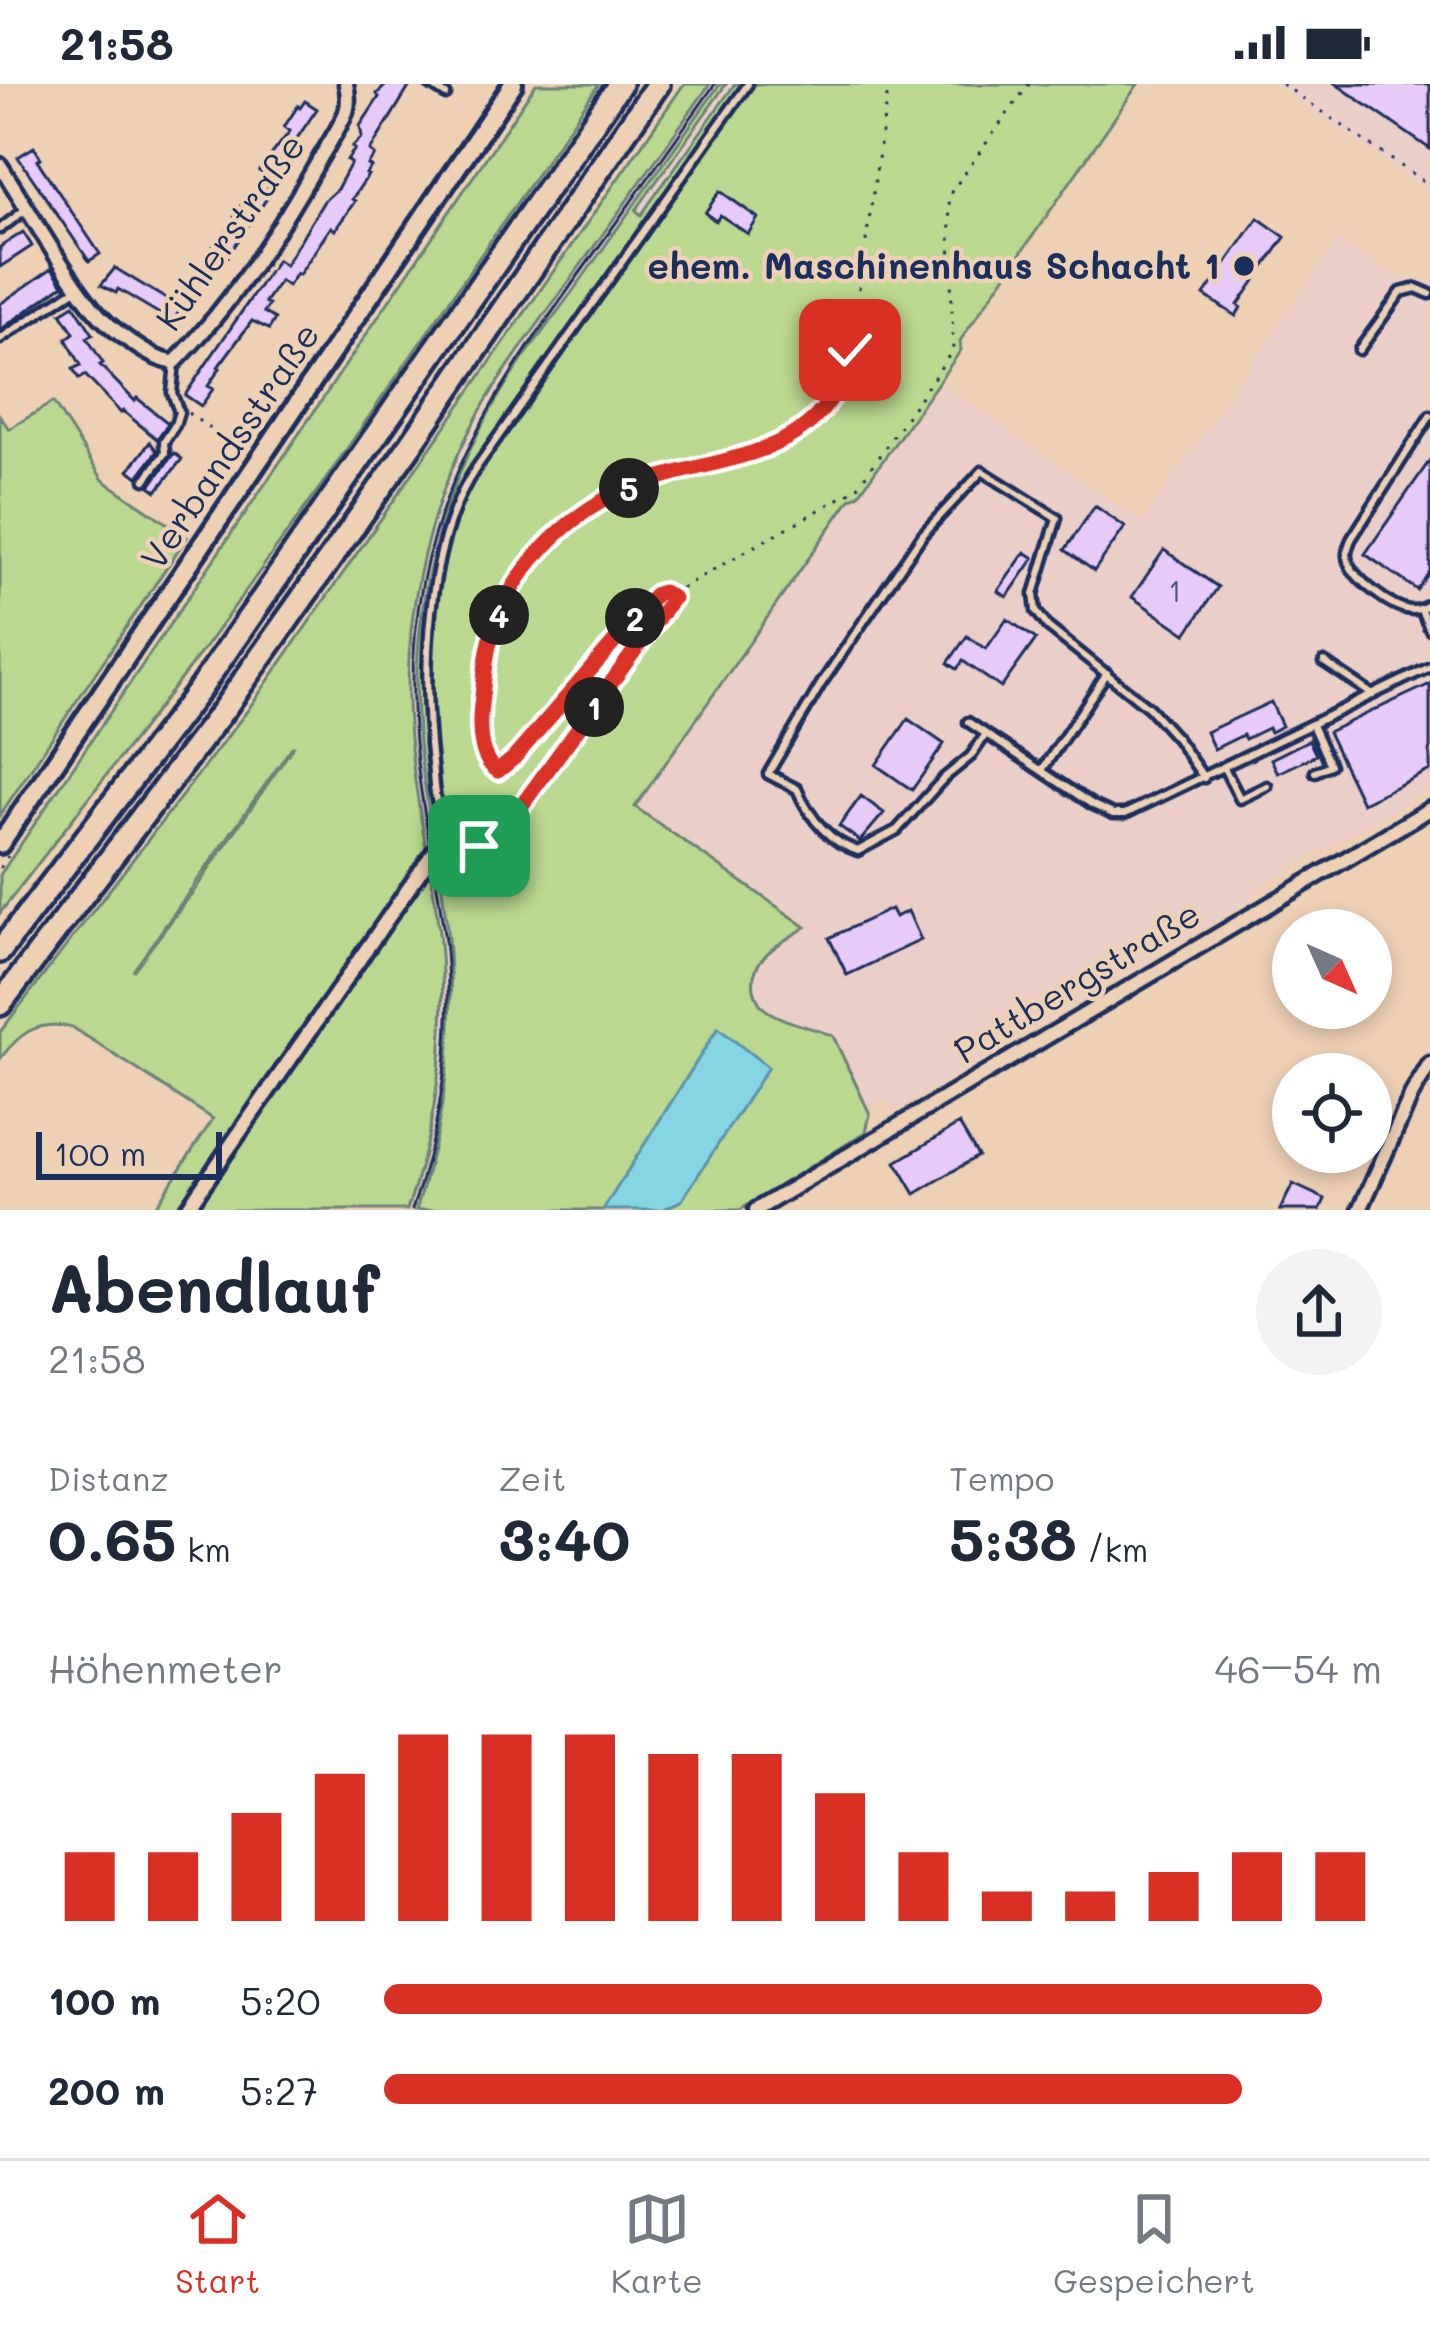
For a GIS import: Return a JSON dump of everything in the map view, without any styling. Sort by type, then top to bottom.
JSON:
[{"type":"highway","points":[[0,951],[199,690],[620,84]]},
{"type":"highway","points":[[0,1004],[224,709],[658,84]]},
{"type":"main road","name":"Verbandsstraße","points":[[0,844],[513,84]]},
{"type":"street","name":"Kühlerstraße","points":[[0,165],[94,309],[122,335],[169,363],[175,362],[248,272],[306,182],[346,112],[346,84]]},
{"type":"street","name":"Pattbergstraße","points":[[756,1210],[1430,809]]},
{"type":"street","points":[[186,1210],[453,824]]},
{"type":"street","points":[[1360,1210],[1430,1064]]},
{"type":"lane","points":[[430,84],[446,95]]},
{"type":"lane","points":[[492,845],[479,846],[441,813],[430,745],[431,616],[438,566],[458,499],[748,84]]},
{"type":"lane","points":[[0,229],[28,208]]},
{"type":"lane","points":[[0,339],[79,287]]},
{"type":"lane","points":[[1359,350],[1401,292],[1416,288],[1430,294]]},
{"type":"lane","points":[[145,480],[165,453],[164,442],[176,425],[175,362]]},
{"type":"lane","points":[[1430,416],[1352,538],[1346,555],[1364,584],[1402,608],[1421,610],[1430,604]]},
{"type":"lane","points":[[986,734],[971,756],[897,830],[858,851],[845,847],[807,813],[797,789],[769,774],[821,684],[923,534],[982,471],[1057,518],[1034,594],[1036,611],[1048,627],[1149,707],[1204,778]]},
{"type":"lane","points":[[1421,610],[1430,630]]},
{"type":"lane","points":[[1324,662],[1373,695]]},
{"type":"lane","points":[[968,722],[1094,805],[1125,814],[1430,667]]},
{"type":"lane","points":[[1042,770],[1107,673]]},
{"type":"lane","points":[[1312,725],[1330,765],[1315,772]]},
{"type":"lane","points":[[1224,768],[1240,800],[1267,786]]},
{"type":"path","points":[[673,598],[656,594],[504,769],[488,765],[480,706],[490,641],[504,602],[542,548],[602,500],[636,485],[779,443],[803,430],[826,408],[850,350],[889,84]]},
{"type":"path","points":[[492,845],[681,588],[856,489],[953,350],[949,195],[1029,84]]},
{"type":"path","points":[[1282,84],[1430,186]]},
{"type":"path","points":[[177,406],[258,463]]},
{"type":"shaded area","points":[[710,84],[720,84],[505,386],[471,446],[441,520],[423,601],[417,716],[450,952],[451,1030],[448,1079],[434,1149],[416,1210],[407,1210],[436,1103],[444,1018],[437,916],[408,701],[409,649],[428,537],[462,447],[495,387]]},
{"type":"shaded area","points":[[726,84],[735,84],[642,215],[635,211]]},
{"type":"shaded area","points":[[1275,84],[1430,84],[1430,192]]},
{"type":"shaded area","points":[[1339,239],[1396,278],[1430,277],[1430,789],[1262,885],[1251,900],[894,1112],[887,1099],[868,1108],[833,1036],[772,1014],[755,995],[753,974],[762,957],[805,926],[635,808],[850,499],[860,494],[939,382],[1142,522]]},
{"type":"green space","points":[[536,84],[599,84],[206,646],[0,913],[0,875]]},
{"type":"green space","points":[[684,84],[710,84],[494,388],[456,460],[428,537],[413,617],[408,699],[441,953],[442,1027],[428,1138],[407,1210],[153,1210],[213,1119],[72,1027],[49,1025],[31,1030],[0,1059],[0,1032],[247,711]],"holes":[[[293,747],[196,888],[133,971]]]},
{"type":"green space","points":[[720,84],[726,84],[636,210],[641,215],[735,84],[1138,84],[960,341],[961,350],[859,494],[850,499],[635,807],[806,927],[762,959],[754,977],[755,993],[763,1008],[776,1016],[833,1036],[870,1114],[866,1132],[740,1210],[662,1210],[682,1200],[718,1028],[603,1210],[416,1210],[444,1093],[450,1016],[448,937],[417,717],[419,635],[433,554],[458,477],[504,387]]},
{"type":"green space","points":[[53,402],[103,480],[187,537],[0,815],[0,416],[9,429]]},
{"type":"water","points":[[718,1028],[768,1067],[682,1200],[662,1210],[603,1210]]},
{"type":"building","points":[[387,84],[411,84],[370,151],[375,155],[355,201],[299,275],[288,286],[280,281],[265,302],[269,305],[264,312],[275,319],[269,329],[252,321],[218,367],[208,386],[213,389],[201,406],[185,395],[277,260],[285,265],[324,201],[337,189],[351,163],[347,160],[352,147],[362,137],[360,126]]},
{"type":"building","points":[[1336,84],[1430,84],[1430,149]]},
{"type":"building","points":[[305,101],[317,109],[263,195],[267,198],[219,269],[205,259],[265,175],[259,171],[290,131],[284,127]]},
{"type":"building","points":[[34,147],[41,166],[100,254],[89,261],[18,157]]},
{"type":"building","points":[[720,191],[758,218],[748,234],[720,215],[716,221],[705,213]]},
{"type":"building","name":"ehem. Maschinenhaus Schacht 1","points":[[1258,218],[1285,237],[1238,305],[1236,316],[1204,295]]},
{"type":"building","points":[[23,232],[32,246],[0,267],[0,247]]},
{"type":"building","points":[[52,268],[63,285],[0,330],[0,304]]},
{"type":"building","points":[[115,268],[181,308],[173,322],[118,289],[116,293],[101,285]]},
{"type":"building","points":[[74,305],[93,334],[87,338],[100,365],[135,401],[137,398],[168,423],[157,439],[121,413],[85,375],[79,379],[73,369],[81,365],[66,339],[74,333],[61,313]]},
{"type":"building","points":[[150,442],[157,451],[138,477],[129,470]]},
{"type":"building","points":[[174,453],[182,459],[157,491],[150,486]]},
{"type":"building","points":[[1430,460],[1430,571],[1417,590],[1365,554]]},
{"type":"building","points":[[1095,506],[1125,527],[1094,571],[1065,550]]},
{"type":"building","points":[[1164,550],[1218,587],[1186,634],[1132,597]]},
{"type":"building","points":[[1025,552],[1034,558],[1007,597],[998,591]]},
{"type":"building","points":[[1007,619],[1036,639],[1001,688],[963,661],[957,669],[948,663],[967,636],[986,649]]},
{"type":"building","points":[[1430,684],[1430,770],[1362,803],[1328,732]]},
{"type":"building","points":[[1271,702],[1282,726],[1245,739],[1243,735],[1214,749],[1206,732]]},
{"type":"building","points":[[908,719],[944,744],[912,790],[876,765]]},
{"type":"building","points":[[1309,740],[1316,755],[1278,773],[1271,759]]},
{"type":"building","points":[[861,796],[884,813],[860,841],[839,826]]},
{"type":"building","points":[[891,909],[895,917],[908,911],[921,940],[847,975],[829,938]]},
{"type":"building","points":[[959,1124],[978,1156],[915,1194],[896,1162]]},
{"type":"building","points":[[1293,1184],[1325,1199],[1320,1210],[1280,1210]]},
{"type":"railway","points":[[412,1210],[438,1114],[448,1017],[446,951],[413,708],[415,642],[437,525],[457,473],[512,372],[715,84]]},
{"type":"place","name":"ehem. Maschinenhaus Schacht 1","points":[[1244,266]]},
{"type":"route","points":[[479,846],[488,848],[495,842],[673,598],[656,594],[498,771],[484,755],[480,706],[494,626],[523,572],[542,548],[602,500],[636,485],[745,456],[803,430],[826,408],[850,350]]}]
